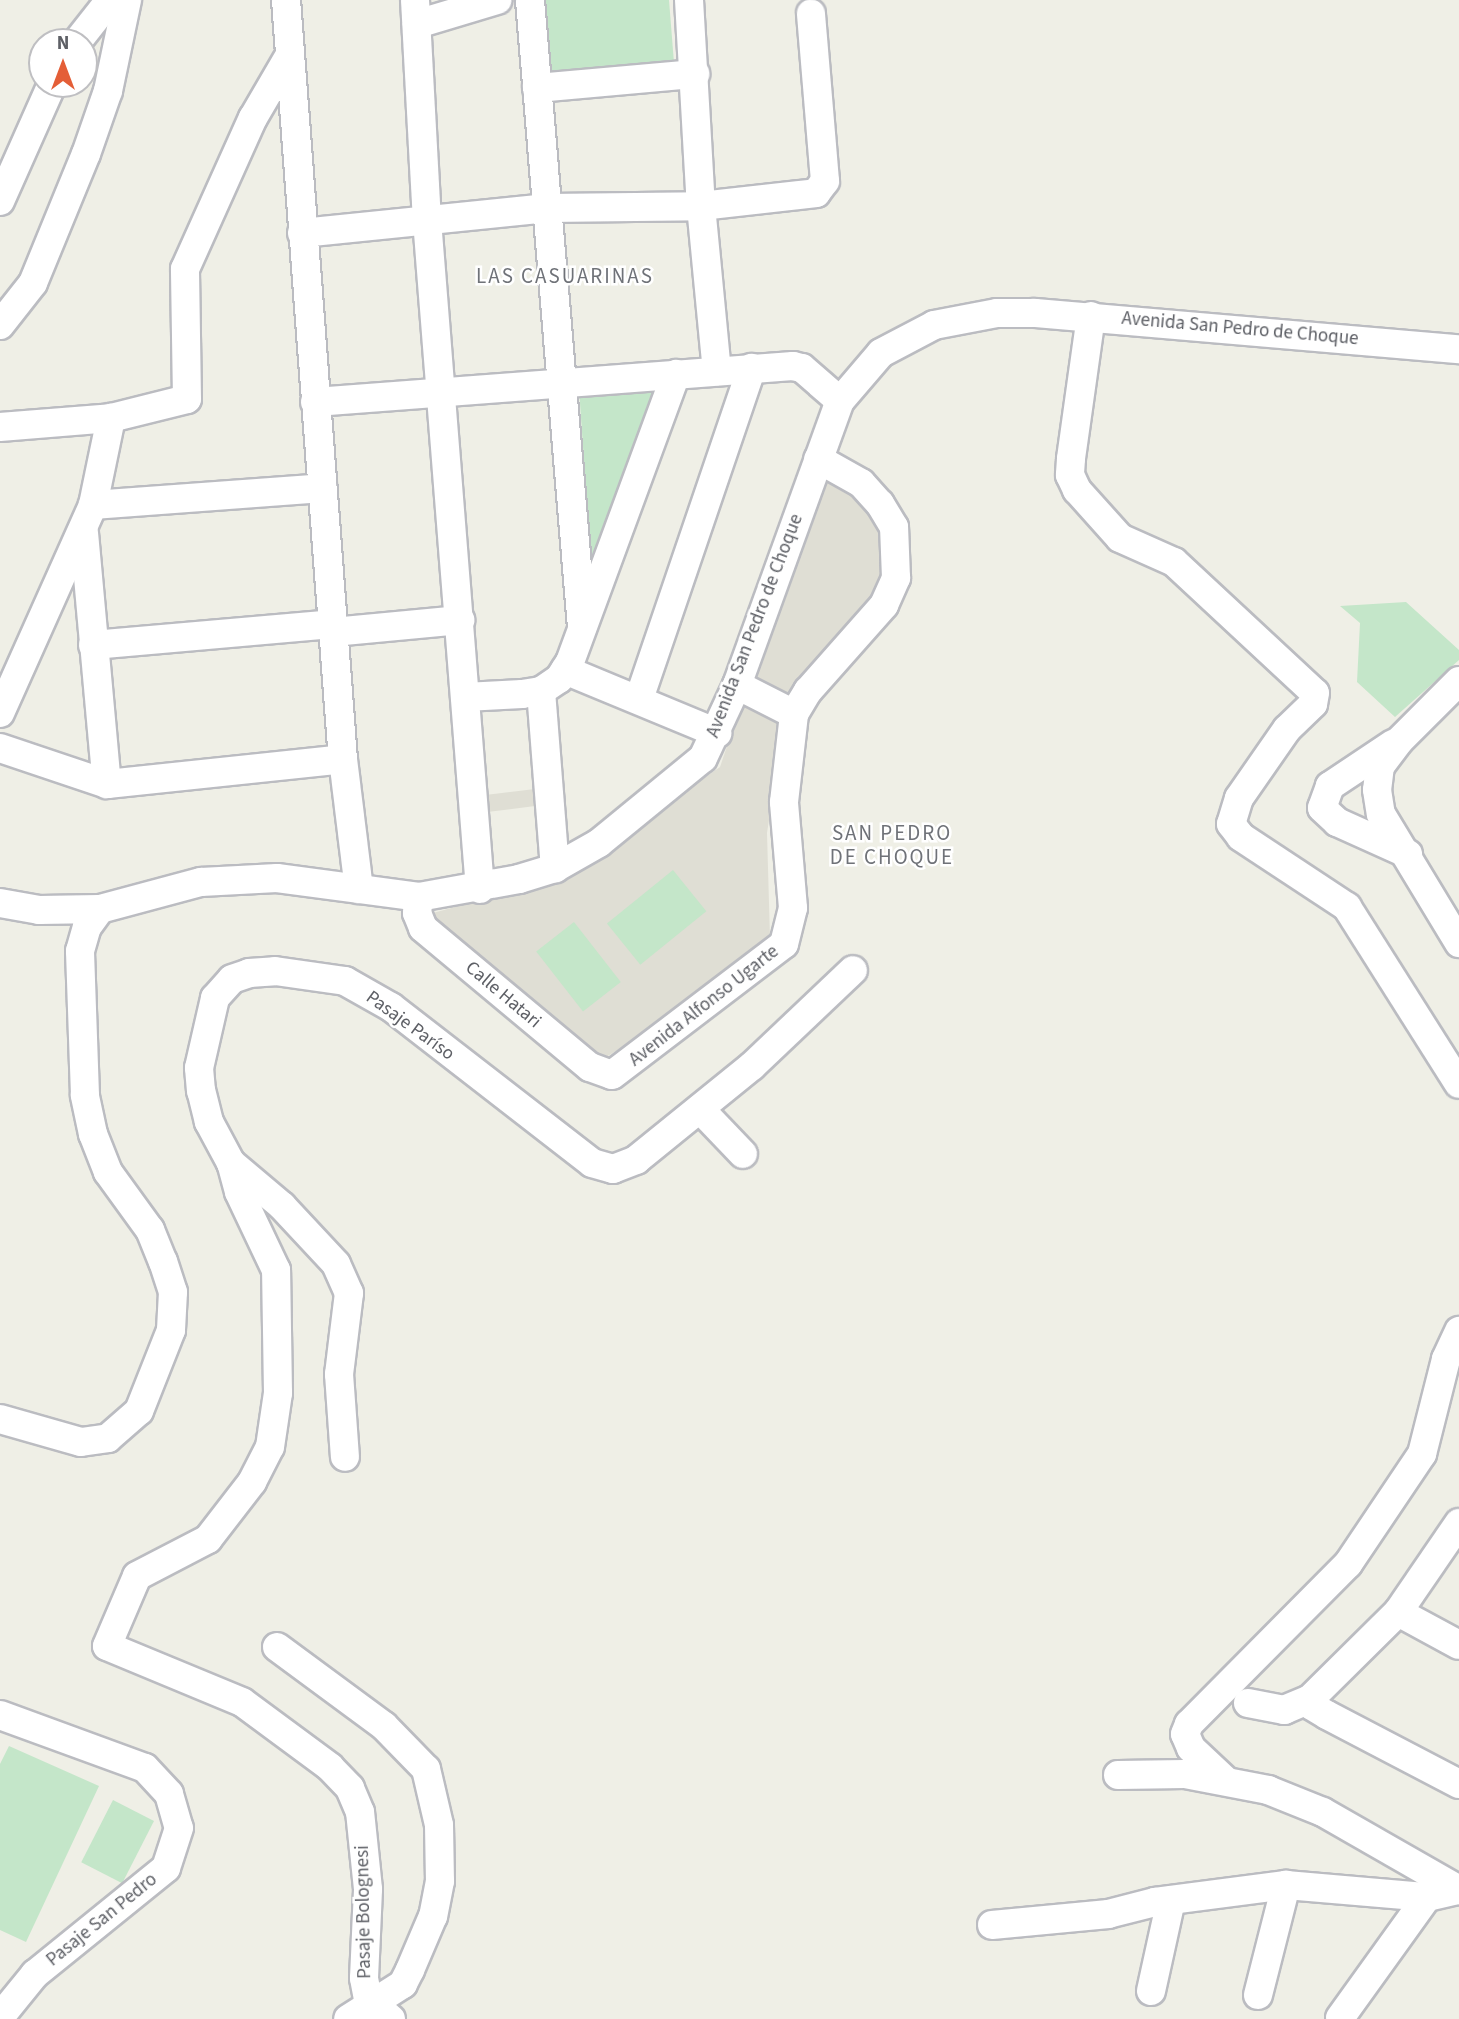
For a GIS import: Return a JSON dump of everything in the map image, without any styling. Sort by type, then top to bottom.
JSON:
[{"type":"street","points":[[88,28],[110,0]]},
{"type":"street","points":[[0,324],[33,283],[86,154],[108,91],[127,0]]},
{"type":"street","points":[[286,0],[288,58],[332,628],[343,759],[359,889]]},
{"type":"street","points":[[480,889],[427,220],[416,12],[497,0]]},
{"type":"street","points":[[530,0],[582,627]]},
{"type":"street","points":[[689,0],[701,206],[717,370]]},
{"type":"street","points":[[302,233],[548,208],[701,206],[810,195],[821,189],[825,181],[811,14]]},
{"type":"street","points":[[0,427],[111,418],[187,399],[185,269],[253,118],[288,58]]},
{"type":"street","points":[[537,88],[695,74]]},
{"type":"street","points":[[0,201],[46,98]]},
{"type":"street","name":"Avenida San Pedro de Choque","points":[[0,903],[39,910],[100,909],[201,882],[277,878],[419,897],[480,889],[555,868],[599,843],[703,758],[717,733],[737,685],[841,401],[881,353],[934,325],[997,313],[1091,316],[1459,349]]},
{"type":"street","points":[[1091,316],[1071,459],[1070,475],[1077,490],[1120,538],[1174,562],[1315,693],[1313,704],[1287,729],[1239,799],[1231,824],[1241,837],[1347,907],[1459,1084]]},
{"type":"street","points":[[315,402],[752,368],[802,368],[841,401]]},
{"type":"street","points":[[639,699],[752,368]]},
{"type":"street","points":[[466,697],[541,691],[565,670],[676,374]]},
{"type":"street","points":[[0,713],[89,517],[111,418]]},
{"type":"street","name":"Avenida Alfonso Ugarte","points":[[611,1075],[784,944],[793,908],[785,803],[794,714],[808,691],[884,605],[897,578],[894,527],[880,504],[861,483],[818,459]]},
{"type":"street","points":[[89,517],[322,488]]},
{"type":"street","points":[[89,517],[93,645],[107,784]]},
{"type":"street","points":[[93,645],[460,620]]},
{"type":"street","points":[[565,670],[717,733]]},
{"type":"street","points":[[1459,681],[1399,741],[1380,766],[1377,789],[1381,814],[1408,854],[1459,943]]},
{"type":"street","points":[[737,685],[794,714]]},
{"type":"street","points":[[541,691],[555,868]]},
{"type":"street","points":[[1399,741],[1356,764],[1330,786],[1321,801],[1325,815],[1408,854]]},
{"type":"street","points":[[0,748],[107,784],[343,759]]},
{"type":"street","name":"Calle Hatari","points":[[419,897],[417,912],[423,929],[590,1068],[611,1075]]},
{"type":"street","points":[[0,1419],[81,1442],[108,1438],[139,1411],[171,1330],[173,1292],[163,1262],[150,1230],[108,1172],[93,1134],[85,1095],[80,951],[87,927],[100,909]]},
{"type":"street","points":[[743,1154],[700,1109],[853,970]]},
{"type":"street","name":"Pasaje Paríso","points":[[231,1163],[209,1122],[201,1091],[204,1040],[215,998],[232,979],[275,971],[345,981],[391,1007],[555,1137],[592,1163],[614,1169],[636,1160],[700,1109]]},
{"type":"street","points":[[231,1163],[282,1206],[336,1264],[349,1293],[339,1374],[345,1457]]},
{"type":"street","name":"Pasaje Bolognesi","points":[[231,1163],[239,1192],[276,1270],[278,1393],[270,1447],[252,1482],[208,1539],[149,1566],[137,1576],[107,1646],[242,1702],[330,1767],[350,1788],[360,1812],[368,1889],[364,1978],[382,2011]]},
{"type":"street","points":[[1226,1781],[1191,1748],[1185,1734],[1189,1724],[1348,1564],[1422,1454],[1446,1359],[1459,1331]]},
{"type":"street","points":[[1248,1703],[1284,1710],[1310,1699],[1398,1612],[1459,1523]]},
{"type":"street","points":[[1398,1612],[1459,1645]]},
{"type":"street","points":[[277,1647],[384,1726],[425,1769],[432,1791],[441,1869],[433,1916],[403,1983],[382,2011],[348,2019]]},
{"type":"street","points":[[1310,1699],[1312,1706],[1327,1715],[1459,1784]]},
{"type":"street","name":"Pasaje San Pedro","points":[[0,1715],[145,1768],[169,1794],[179,1828],[174,1855],[157,1878],[35,1974],[0,2017]]},
{"type":"street","points":[[1118,1775],[1185,1774],[1268,1790],[1322,1812],[1458,1890]]},
{"type":"street","points":[[992,1925],[1108,1914],[1171,1900],[1286,1885],[1427,1897],[1458,1890]]},
{"type":"street","points":[[1258,1995],[1286,1885]]},
{"type":"street","points":[[1340,2018],[1427,1897]]},
{"type":"street","points":[[1151,1991],[1171,1900]]},
{"type":"shaded area","points":[[826,480],[856,491],[880,521],[885,566],[876,595],[790,701],[760,687],[755,666]]},
{"type":"shaded area","points":[[742,702],[783,727],[767,833],[770,938],[649,1030],[603,1059],[439,931],[433,913],[562,878],[720,767]]},
{"type":"shaded area","points":[[535,789],[537,806],[489,812],[487,795]]},
{"type":"green space","points":[[539,0],[669,0],[674,63],[548,76]]},
{"type":"green space","points":[[661,383],[592,577],[579,389]]},
{"type":"green space","points":[[1406,602],[1459,650],[1459,660],[1395,717],[1357,682],[1360,623],[1340,606]]},
{"type":"green space","points":[[673,870],[706,911],[640,965],[607,923]]},
{"type":"green space","points":[[574,922],[621,982],[583,1011],[536,952]]},
{"type":"green space","points":[[9,1746],[99,1786],[26,1942],[0,1930],[0,1764]]},
{"type":"green space","points":[[113,1800],[154,1821],[122,1883],[81,1862]]},
{"type":"district","name":"LAS CASUARINAS","points":[[565,276]]},
{"type":"district","name":"SAN PEDRO DE CHOQUE","points":[[892,845]]}]
